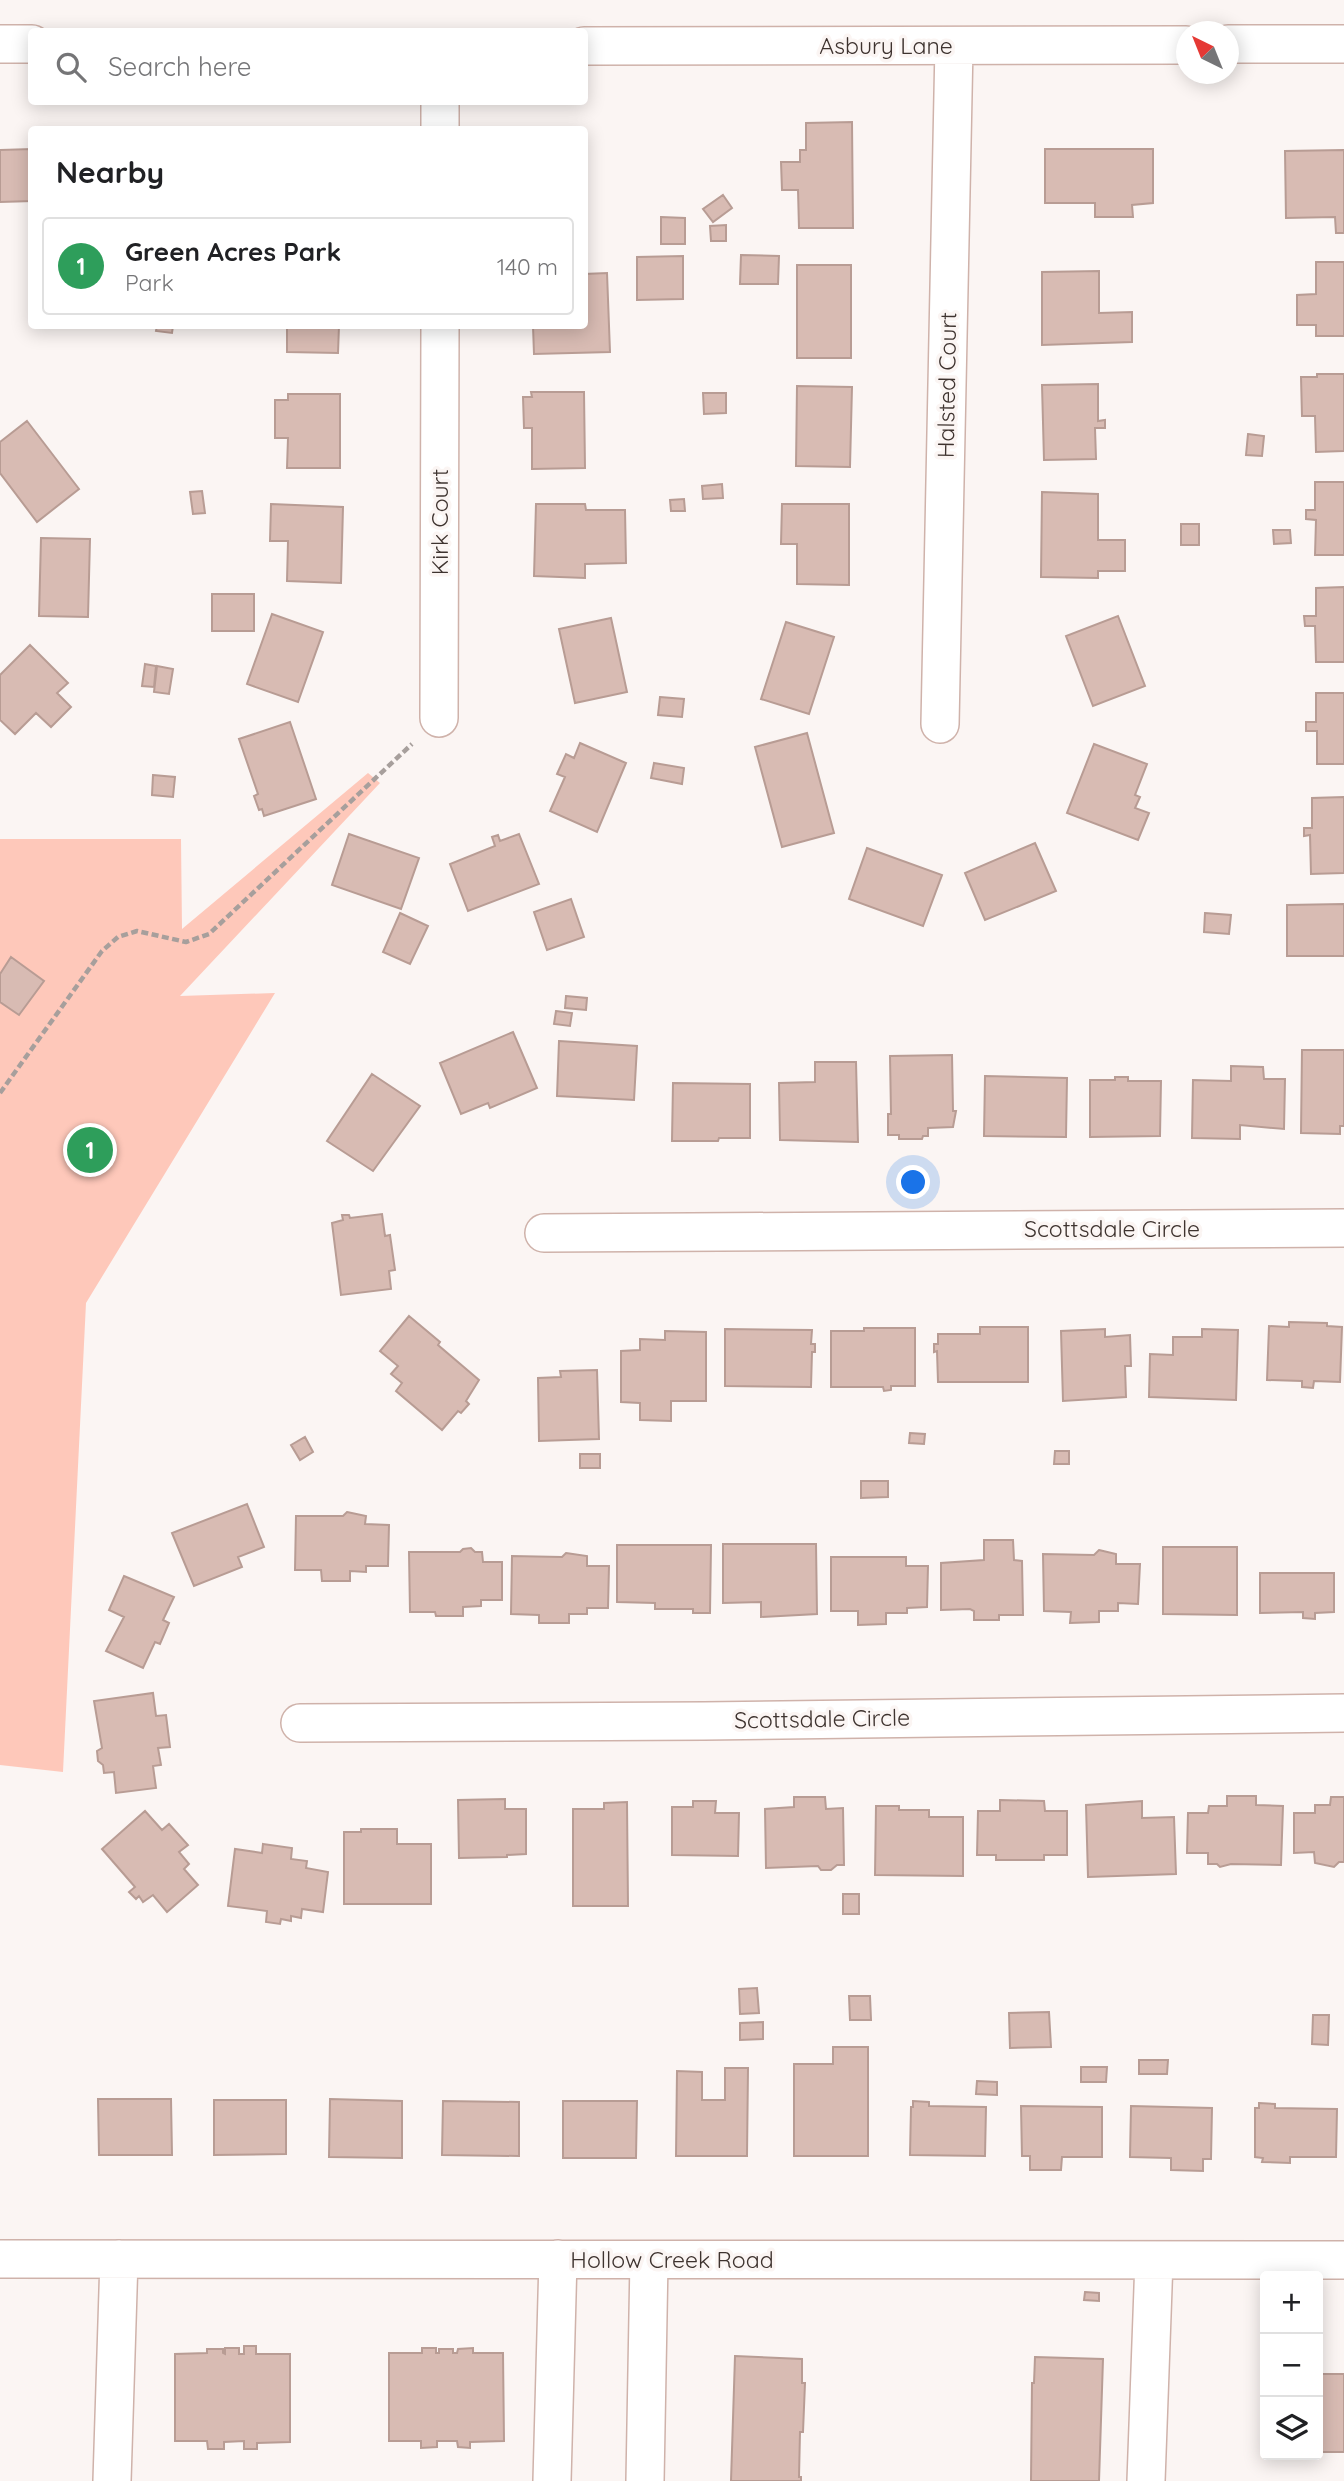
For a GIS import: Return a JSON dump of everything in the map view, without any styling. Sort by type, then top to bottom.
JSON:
[{"type":"street","points":[[0,44],[28,44]]},
{"type":"street","points":[[1239,44],[1344,44]]},
{"type":"street","name":"Asbury Lane","points":[[588,46],[1176,45]]},
{"type":"street","name":"Halsted Court","points":[[940,724],[954,46]]},
{"type":"street","points":[[440,105],[440,126]]},
{"type":"street","name":"Kirk Court","points":[[439,718],[440,329]]},
{"type":"street","name":"Scottsdale Circle","points":[[544,1233],[1344,1228]]},
{"type":"street","name":"Scottsdale Circle","points":[[300,1723],[1344,1713]]},
{"type":"street","name":"Hollow Creek Road","points":[[0,2259],[1344,2260]]},
{"type":"street","points":[[112,2481],[119,2259]]},
{"type":"street","points":[[552,2481],[558,2259]]},
{"type":"street","points":[[645,2481],[649,2260]]},
{"type":"street","points":[[1146,2481],[1154,2260]]},
{"type":"path","points":[[0,1093],[102,951],[118,937],[137,931],[186,942],[209,934],[439,718]]},
{"type":"shaded area","points":[[368,773],[380,783],[180,996],[275,993],[86,1303],[63,1772],[0,1765],[0,839],[181,839],[182,929]]},
{"type":"building","points":[[852,122],[853,228],[799,228],[798,190],[782,190],[781,162],[800,162],[800,150],[806,150],[806,123]]},
{"type":"building","points":[[28,149],[28,201],[0,202],[0,150]]},
{"type":"building","points":[[1045,149],[1153,149],[1153,203],[1132,205],[1133,217],[1095,217],[1095,203],[1045,203]]},
{"type":"building","points":[[1344,150],[1344,233],[1336,233],[1335,217],[1286,218],[1285,151]]},
{"type":"building","points":[[723,195],[732,208],[713,222],[703,209]]},
{"type":"building","points":[[661,217],[685,218],[685,244],[661,244]]},
{"type":"building","points":[[726,225],[726,241],[711,241],[710,226]]},
{"type":"building","points":[[741,255],[779,256],[778,284],[740,284]]},
{"type":"building","points":[[683,256],[683,299],[637,300],[637,257]]},
{"type":"building","points":[[1316,262],[1344,262],[1344,336],[1316,336],[1316,325],[1297,325],[1297,295],[1316,294]]},
{"type":"building","points":[[797,265],[851,265],[851,358],[797,358]]},
{"type":"building","points":[[1099,271],[1099,313],[1132,312],[1132,342],[1042,345],[1042,272]]},
{"type":"building","points":[[607,273],[610,352],[534,354],[533,329],[588,329],[588,274]]},
{"type":"building","points":[[156,329],[173,329],[172,333]]},
{"type":"building","points":[[287,329],[339,329],[338,353],[287,352]]},
{"type":"building","points":[[1317,374],[1344,374],[1344,451],[1316,452],[1315,416],[1302,416],[1301,377],[1317,377]]},
{"type":"building","points":[[1098,384],[1098,421],[1105,420],[1105,428],[1095,428],[1096,459],[1044,460],[1042,385]]},
{"type":"building","points":[[797,386],[852,387],[850,467],[796,466]]},
{"type":"building","points":[[531,392],[584,392],[585,468],[532,469],[532,428],[524,428],[523,397],[532,397]]},
{"type":"building","points":[[703,393],[726,393],[726,413],[704,414]]},
{"type":"building","points":[[288,394],[340,394],[340,468],[287,468],[288,438],[275,438],[275,400],[288,400]]},
{"type":"building","points":[[27,421],[79,489],[37,522],[0,473],[0,442]]},
{"type":"building","points":[[1248,434],[1264,436],[1262,456],[1246,455]]},
{"type":"building","points":[[1315,482],[1344,482],[1344,555],[1315,555],[1316,520],[1306,519],[1306,510],[1315,510]]},
{"type":"building","points":[[722,484],[723,498],[703,499],[702,486]]},
{"type":"building","points":[[202,491],[205,513],[193,514],[190,492]]},
{"type":"building","points":[[1042,492],[1098,494],[1098,540],[1125,540],[1125,571],[1098,571],[1098,578],[1041,577]]},
{"type":"building","points":[[684,499],[685,511],[671,511],[670,500]]},
{"type":"building","points":[[271,504],[343,507],[341,583],[287,581],[288,541],[270,541]]},
{"type":"building","points":[[536,504],[585,504],[586,510],[625,510],[626,563],[585,564],[585,578],[534,576]]},
{"type":"building","points":[[782,504],[849,504],[849,585],[797,584],[797,544],[781,544]]},
{"type":"building","points":[[1181,524],[1199,524],[1199,545],[1181,545]]},
{"type":"building","points":[[1273,530],[1290,530],[1291,543],[1274,544]]},
{"type":"building","points":[[41,538],[90,539],[88,617],[39,616]]},
{"type":"building","points":[[1344,587],[1344,662],[1316,662],[1315,626],[1305,626],[1304,616],[1316,616],[1316,588]]},
{"type":"building","points":[[212,594],[254,594],[254,631],[212,631]]},
{"type":"building","points":[[272,614],[323,632],[298,702],[247,684]]},
{"type":"building","points":[[1118,616],[1145,686],[1093,706],[1066,636]]},
{"type":"building","points":[[611,618],[627,692],[575,703],[559,629]]},
{"type":"building","points":[[786,622],[834,637],[809,714],[761,699]]},
{"type":"building","points":[[30,645],[68,683],[57,693],[71,707],[51,727],[36,713],[15,734],[0,720],[0,675]]},
{"type":"building","points":[[145,664],[156,666],[154,687],[142,686]]},
{"type":"building","points":[[157,666],[173,669],[169,694],[154,692]]},
{"type":"building","points":[[1316,693],[1344,693],[1344,764],[1317,764],[1317,731],[1306,731],[1306,722],[1316,722]]},
{"type":"building","points":[[660,697],[684,699],[682,717],[658,715]]},
{"type":"building","points":[[290,722],[316,799],[264,816],[254,796],[258,794],[239,739]]},
{"type":"building","points":[[807,733],[834,833],[782,847],[755,747]]},
{"type":"building","points":[[580,743],[626,763],[597,832],[550,811],[565,777],[557,774],[566,754],[574,758]]},
{"type":"building","points":[[1094,744],[1147,764],[1135,795],[1140,797],[1135,808],[1149,813],[1138,840],[1067,813]]},
{"type":"building","points":[[654,763],[684,768],[682,784],[651,778]]},
{"type":"building","points":[[153,775],[175,777],[173,797],[152,795]]},
{"type":"building","points":[[1344,797],[1344,873],[1311,874],[1310,835],[1304,836],[1304,828],[1312,828],[1312,798]]},
{"type":"building","points":[[349,834],[419,858],[401,909],[332,885]]},
{"type":"building","points":[[519,834],[539,884],[468,911],[450,864],[495,846],[492,837],[498,835],[500,841]]},
{"type":"building","points":[[1035,843],[1056,891],[985,920],[965,873]]},
{"type":"building","points":[[867,848],[942,875],[923,926],[849,899]]},
{"type":"building","points":[[571,899],[584,937],[547,950],[534,912]]},
{"type":"building","points":[[1344,904],[1344,956],[1287,956],[1287,905]]},
{"type":"building","points":[[400,913],[428,926],[410,964],[383,952]]},
{"type":"building","points":[[1205,913],[1231,915],[1229,934],[1204,932]]},
{"type":"building","points":[[11,957],[44,981],[19,1015],[0,1002],[0,974]]},
{"type":"building","points":[[566,996],[587,998],[586,1010],[565,1008]]},
{"type":"building","points":[[556,1011],[572,1013],[570,1026],[554,1024]]},
{"type":"building","points":[[513,1032],[537,1088],[490,1108],[488,1103],[461,1114],[440,1063]]},
{"type":"building","points":[[559,1041],[637,1046],[634,1100],[557,1096]]},
{"type":"building","points":[[1302,1050],[1344,1050],[1344,1126],[1340,1126],[1340,1134],[1301,1133]]},
{"type":"building","points":[[952,1055],[953,1111],[956,1111],[953,1127],[928,1128],[928,1136],[923,1136],[922,1139],[899,1139],[899,1135],[888,1135],[888,1114],[891,1114],[890,1056]]},
{"type":"building","points":[[815,1062],[856,1062],[858,1142],[780,1140],[779,1083],[815,1082]]},
{"type":"building","points":[[1231,1066],[1263,1067],[1264,1079],[1285,1079],[1284,1129],[1240,1125],[1240,1139],[1192,1138],[1193,1080],[1231,1081]]},
{"type":"building","points":[[372,1074],[420,1106],[373,1171],[327,1141]]},
{"type":"building","points":[[985,1076],[1067,1078],[1066,1137],[984,1136]]},
{"type":"building","points":[[1115,1077],[1128,1077],[1128,1081],[1161,1081],[1160,1136],[1090,1137],[1090,1080],[1115,1080]]},
{"type":"building","points":[[673,1083],[750,1084],[750,1138],[672,1141]]},
{"type":"building","points":[[382,1214],[385,1236],[390,1235],[395,1270],[389,1271],[391,1289],[341,1295],[332,1223],[343,1220],[342,1215],[349,1215],[350,1218]]},
{"type":"building","points":[[409,1316],[479,1380],[466,1401],[469,1404],[461,1413],[458,1411],[442,1430],[396,1391],[402,1383],[391,1374],[398,1366],[380,1351]]},
{"type":"building","points":[[1289,1322],[1327,1323],[1327,1326],[1342,1327],[1340,1382],[1314,1381],[1313,1388],[1302,1387],[1302,1381],[1267,1380],[1269,1326],[1289,1327]]},
{"type":"building","points":[[980,1327],[1028,1327],[1028,1382],[938,1382],[937,1351],[934,1352],[934,1344],[938,1344],[938,1334],[980,1334]]},
{"type":"building","points":[[864,1328],[915,1328],[915,1386],[891,1386],[891,1390],[884,1391],[883,1387],[831,1387],[831,1331],[864,1331]]},
{"type":"building","points":[[725,1329],[812,1330],[811,1344],[815,1344],[815,1352],[812,1352],[811,1387],[725,1386]]},
{"type":"building","points":[[1105,1329],[1105,1337],[1130,1335],[1131,1366],[1125,1366],[1126,1397],[1063,1401],[1061,1331]]},
{"type":"building","points":[[1202,1329],[1238,1330],[1236,1400],[1149,1397],[1150,1354],[1173,1355],[1173,1337],[1202,1337]]},
{"type":"building","points":[[665,1331],[706,1332],[706,1401],[671,1401],[671,1421],[640,1420],[640,1403],[621,1402],[621,1351],[640,1350],[640,1339],[665,1340]]},
{"type":"building","points":[[597,1370],[599,1439],[539,1441],[538,1378],[561,1377],[560,1371]]},
{"type":"building","points":[[910,1433],[925,1434],[924,1444],[909,1443]]},
{"type":"building","points":[[305,1437],[313,1452],[300,1460],[291,1445]]},
{"type":"building","points":[[1055,1451],[1069,1451],[1069,1464],[1054,1464]]},
{"type":"building","points":[[580,1454],[600,1454],[600,1468],[580,1468]]},
{"type":"building","points":[[861,1481],[888,1481],[888,1497],[861,1498]]},
{"type":"building","points":[[247,1504],[264,1547],[238,1557],[242,1567],[194,1586],[172,1533]]},
{"type":"building","points":[[347,1512],[366,1516],[365,1524],[389,1525],[388,1566],[366,1566],[366,1572],[350,1571],[350,1581],[322,1581],[321,1570],[295,1570],[296,1516],[343,1516]]},
{"type":"building","points":[[984,1540],[1013,1540],[1014,1560],[1022,1561],[1023,1615],[999,1615],[999,1620],[974,1620],[974,1611],[970,1609],[941,1610],[941,1563],[984,1560]]},
{"type":"building","points":[[723,1544],[816,1544],[817,1614],[761,1617],[761,1602],[723,1603]]},
{"type":"building","points":[[617,1545],[711,1545],[710,1613],[693,1613],[693,1609],[655,1609],[655,1603],[617,1602]]},
{"type":"building","points":[[1163,1547],[1237,1547],[1237,1615],[1163,1614]]},
{"type":"building","points":[[471,1548],[475,1552],[482,1552],[483,1562],[502,1562],[502,1600],[481,1600],[481,1606],[463,1607],[463,1616],[410,1612],[409,1552],[460,1552]]},
{"type":"building","points":[[1099,1550],[1116,1554],[1116,1564],[1140,1564],[1138,1604],[1118,1603],[1118,1611],[1099,1611],[1099,1622],[1070,1623],[1071,1612],[1044,1611],[1043,1554],[1094,1555]]},
{"type":"building","points":[[566,1553],[587,1556],[587,1566],[609,1566],[608,1608],[587,1608],[587,1614],[569,1614],[569,1623],[539,1623],[539,1615],[511,1614],[512,1556],[562,1557]]},
{"type":"building","points":[[831,1557],[906,1557],[906,1566],[928,1566],[927,1607],[907,1608],[907,1613],[886,1613],[886,1624],[858,1625],[858,1611],[831,1611]]},
{"type":"building","points":[[1260,1573],[1334,1573],[1334,1612],[1315,1613],[1315,1619],[1303,1618],[1303,1612],[1260,1613]]},
{"type":"building","points":[[124,1576],[174,1597],[163,1620],[169,1623],[160,1644],[155,1642],[143,1668],[106,1651],[124,1617],[109,1610]]},
{"type":"building","points":[[153,1693],[156,1716],[166,1715],[170,1747],[158,1748],[161,1765],[153,1766],[156,1788],[116,1793],[114,1772],[104,1773],[103,1765],[98,1761],[97,1751],[102,1748],[94,1701]]},
{"type":"building","points":[[1227,1796],[1256,1796],[1256,1805],[1283,1806],[1281,1865],[1231,1864],[1220,1867],[1217,1864],[1208,1864],[1208,1853],[1187,1853],[1188,1813],[1208,1813],[1209,1806],[1227,1806]]},
{"type":"building","points":[[794,1797],[825,1797],[826,1809],[843,1808],[844,1865],[837,1865],[831,1870],[821,1870],[818,1866],[766,1868],[765,1809],[794,1807]]},
{"type":"building","points":[[1331,1797],[1344,1797],[1344,1862],[1339,1862],[1334,1867],[1315,1863],[1314,1852],[1294,1853],[1294,1813],[1315,1813],[1315,1805],[1330,1805]]},
{"type":"building","points":[[505,1799],[505,1809],[526,1809],[526,1854],[459,1858],[458,1800]]},
{"type":"building","points":[[1000,1800],[1044,1801],[1045,1811],[1067,1811],[1067,1855],[1044,1855],[1044,1860],[996,1860],[996,1855],[977,1855],[978,1811],[1000,1811]]},
{"type":"building","points":[[693,1801],[716,1801],[715,1813],[739,1813],[738,1856],[672,1855],[672,1807],[693,1807]]},
{"type":"building","points":[[1142,1801],[1142,1818],[1174,1817],[1176,1874],[1088,1877],[1086,1805]]},
{"type":"building","points":[[627,1802],[628,1906],[573,1906],[573,1809],[604,1809],[604,1803]]},
{"type":"building","points":[[876,1806],[899,1806],[899,1810],[929,1810],[929,1817],[963,1817],[963,1876],[875,1875]]},
{"type":"building","points":[[145,1811],[162,1830],[169,1824],[188,1845],[179,1852],[189,1864],[184,1869],[198,1885],[167,1912],[153,1895],[143,1902],[139,1896],[136,1899],[129,1892],[135,1887],[102,1849]]},
{"type":"building","points":[[361,1829],[397,1829],[397,1844],[431,1844],[431,1904],[344,1904],[344,1832],[361,1832]]},
{"type":"building","points":[[263,1844],[292,1848],[291,1859],[307,1861],[306,1868],[328,1872],[323,1912],[302,1909],[301,1918],[291,1916],[291,1921],[281,1919],[280,1924],[266,1922],[267,1911],[228,1906],[235,1849],[262,1853]]},
{"type":"building","points":[[843,1894],[859,1894],[859,1914],[843,1914]]},
{"type":"building","points":[[757,1988],[759,2013],[740,2014],[739,1989]]},
{"type":"building","points":[[849,1996],[870,1996],[871,2020],[850,2020]]},
{"type":"building","points":[[1049,2012],[1051,2047],[1010,2048],[1009,2013]]},
{"type":"building","points":[[1313,2015],[1329,2015],[1328,2045],[1312,2044]]},
{"type":"building","points":[[763,2022],[763,2039],[740,2040],[740,2023]]},
{"type":"building","points":[[833,2047],[868,2047],[868,2156],[794,2156],[794,2064],[833,2064]]},
{"type":"building","points":[[1139,2060],[1168,2060],[1167,2074],[1139,2074]]},
{"type":"building","points":[[1081,2067],[1107,2067],[1106,2082],[1081,2082]]},
{"type":"building","points":[[725,2068],[748,2068],[747,2156],[676,2156],[677,2071],[702,2072],[702,2100],[725,2100]]},
{"type":"building","points":[[977,2081],[997,2082],[997,2095],[976,2094]]},
{"type":"building","points":[[98,2099],[171,2099],[172,2155],[99,2155]]},
{"type":"building","points":[[330,2099],[402,2101],[402,2158],[329,2157]]},
{"type":"building","points":[[214,2100],[286,2100],[286,2154],[214,2155]]},
{"type":"building","points":[[443,2101],[519,2102],[519,2156],[442,2155]]},
{"type":"building","points":[[563,2101],[637,2101],[636,2158],[563,2158]]},
{"type":"building","points":[[913,2101],[929,2102],[929,2106],[986,2107],[985,2156],[910,2155]]},
{"type":"building","points":[[1259,2103],[1275,2104],[1275,2108],[1337,2109],[1336,2157],[1290,2157],[1290,2163],[1262,2162],[1263,2158],[1255,2157],[1255,2108],[1259,2108]]},
{"type":"building","points":[[1021,2106],[1102,2107],[1102,2157],[1062,2157],[1061,2170],[1030,2170],[1030,2156],[1022,2156]]},
{"type":"building","points":[[1131,2106],[1212,2108],[1211,2159],[1203,2159],[1203,2171],[1171,2170],[1171,2158],[1130,2157]]},
{"type":"building","points":[[1085,2292],[1099,2293],[1099,2301],[1084,2300]]},
{"type":"building","points":[[244,2346],[256,2346],[256,2354],[290,2354],[290,2442],[257,2443],[257,2449],[244,2449],[244,2441],[224,2442],[224,2449],[208,2449],[207,2441],[175,2441],[175,2354],[207,2353],[207,2349],[223,2349],[225,2354],[225,2348],[239,2348],[239,2354],[244,2354]]},
{"type":"building","points":[[422,2348],[436,2348],[436,2353],[439,2353],[439,2349],[453,2349],[453,2353],[457,2353],[458,2349],[473,2348],[473,2353],[503,2353],[504,2441],[470,2442],[470,2448],[458,2447],[457,2441],[437,2441],[437,2447],[421,2448],[421,2441],[389,2441],[389,2353],[422,2353]]},
{"type":"building","points":[[735,2356],[802,2359],[802,2383],[805,2383],[803,2432],[800,2432],[801,2481],[731,2481]]},
{"type":"building","points":[[1035,2357],[1103,2359],[1099,2481],[1031,2481],[1032,2383]]},
{"type":"building","points":[[1323,2374],[1344,2374],[1344,2452],[1323,2452]]},
{"type":"place","name":"Green Acres Park","points":[[90,1150]]}]
